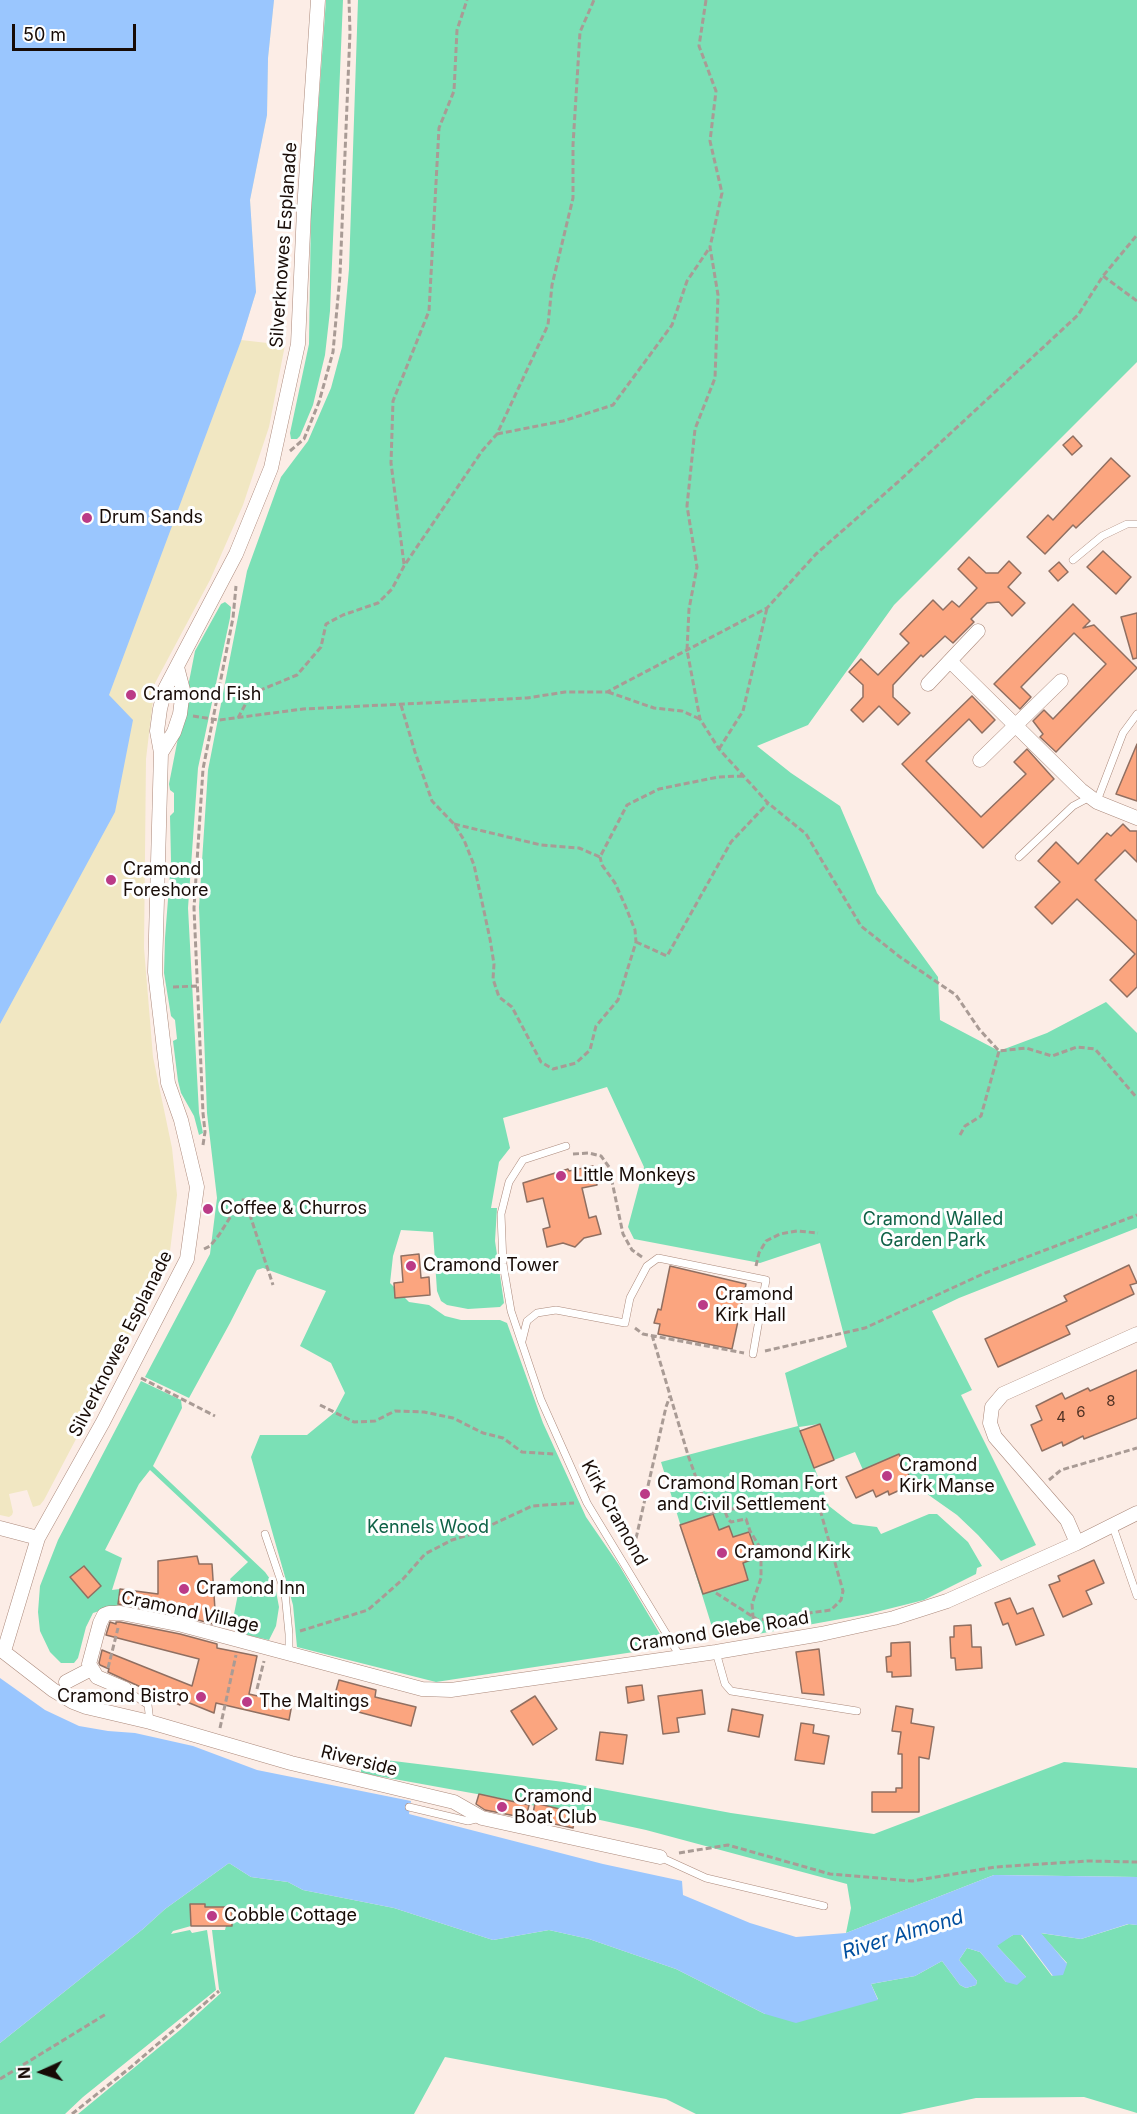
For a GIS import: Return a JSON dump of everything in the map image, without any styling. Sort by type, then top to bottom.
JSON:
[{"type":"street","name":"Silverknowes Esplanade","points":[[53,1690],[2,1650],[38,1538],[129,1372],[187,1259],[196,1187],[181,1120],[168,1083],[155,972],[161,753],[157,731],[165,689],[237,554],[272,468],[298,344],[318,0]]},
{"type":"street","points":[[928,684],[978,631]]},
{"type":"street","points":[[950,661],[1094,800],[1137,818]]},
{"type":"street","points":[[161,753],[174,732],[180,714],[183,690],[177,667]]},
{"type":"street","points":[[981,760],[1061,681]]},
{"type":"street","points":[[1077,1543],[1067,1520],[995,1437],[990,1423],[992,1407],[1003,1394],[1137,1334]]},
{"type":"street","name":"Cramond Glebe Road","points":[[289,1653],[422,1689],[441,1690],[681,1658],[821,1634],[929,1608],[1077,1543],[1137,1513]]},
{"type":"street","points":[[0,1528],[38,1538]]},
{"type":"street","name":"Cramond Village","points":[[91,1669],[89,1660],[102,1618],[109,1613],[121,1613],[182,1625],[289,1653]]},
{"type":"street","points":[[66,1682],[91,1669],[97,1677],[125,1689]]},
{"type":"street","name":"Riverside","points":[[53,1690],[86,1707],[150,1722],[291,1763],[454,1802],[482,1818],[660,1857]]},
{"type":"lane","points":[[1073,560],[1102,536],[1127,524],[1137,524]]},
{"type":"lane","points":[[1019,856],[1073,806],[1094,800],[1123,733],[1137,714]]},
{"type":"lane","name":"Kirk Cramond","points":[[566,1146],[523,1160],[508,1182],[501,1214],[502,1264],[511,1311],[541,1400],[586,1503],[681,1658]]},
{"type":"lane","points":[[521,1343],[527,1321],[537,1313],[556,1310],[625,1323],[630,1298],[647,1266],[658,1258],[766,1280],[753,1354]]},
{"type":"lane","points":[[1112,1524],[1137,1596]]},
{"type":"lane","points":[[265,1534],[285,1593],[289,1653]]},
{"type":"lane","points":[[716,1652],[725,1684],[731,1691],[857,1711]]},
{"type":"lane","points":[[125,1689],[148,1705],[150,1722]]},
{"type":"lane","points":[[409,1807],[468,1821],[482,1818]]},
{"type":"lane","points":[[660,1857],[706,1878],[824,1905]]},
{"type":"path","points":[[272,468],[304,439],[320,402],[333,352],[340,264],[349,0]]},
{"type":"path","points":[[404,566],[391,463],[393,401],[429,311],[439,128],[454,91],[457,30],[467,0]]},
{"type":"path","points":[[238,718],[251,694],[297,675],[321,647],[326,624],[343,615],[378,603],[392,589],[404,566],[482,451],[497,434],[548,325],[552,285],[573,198],[573,145],[580,32],[594,0]]},
{"type":"path","points":[[497,434],[563,421],[613,405],[672,325],[687,281],[710,247],[722,193],[710,141],[716,91],[699,46],[706,0]]},
{"type":"path","points":[[607,692],[767,608],[816,554],[898,482],[1078,315],[1103,276],[1137,236]]},
{"type":"path","points":[[710,247],[718,295],[715,378],[695,429],[687,506],[696,567],[689,609],[687,650],[700,719],[719,749],[768,804],[806,834],[861,926],[900,957],[956,995],[979,1029],[999,1051]]},
{"type":"path","points":[[1103,276],[1137,302]]},
{"type":"path","points":[[202,1154],[205,1132],[194,908],[203,769],[233,618],[236,585]]},
{"type":"path","points":[[719,749],[743,711],[767,608]]},
{"type":"path","points":[[180,714],[213,719],[238,718],[303,709],[527,698],[565,692],[607,692],[654,708],[682,711],[700,719]]},
{"type":"path","points":[[402,705],[432,801],[454,824],[464,840],[474,865],[493,956],[493,979],[499,997],[512,1007],[541,1062],[554,1069],[576,1063],[590,1050],[596,1026],[618,999],[636,942],[635,930],[625,905],[615,883],[602,865],[600,857],[627,805],[659,789],[718,777],[743,776]]},
{"type":"path","points":[[636,942],[667,956],[732,842],[768,804]]},
{"type":"path","points":[[454,824],[541,845],[579,848],[600,857]]},
{"type":"path","points":[[173,987],[197,986]]},
{"type":"path","points":[[999,1051],[1026,1048],[1052,1056],[1077,1047],[1095,1049],[1137,1098]]},
{"type":"path","points":[[960,1135],[965,1126],[981,1116],[999,1051]]},
{"type":"path","points":[[566,1146],[568,1154],[589,1153],[601,1156],[609,1167],[623,1234],[632,1250],[650,1263]]},
{"type":"path","points":[[187,1259],[210,1245],[241,1200],[245,1200],[273,1285]]},
{"type":"path","points":[[625,1323],[634,1326],[638,1332],[643,1334],[733,1353],[753,1354],[865,1328],[985,1273],[1137,1215]]},
{"type":"path","points":[[753,1277],[759,1253],[766,1241],[780,1234],[798,1231],[818,1233]]},
{"type":"path","points":[[652,1335],[688,1455],[709,1514],[724,1509],[816,1508],[821,1513],[843,1587],[841,1600],[831,1610],[762,1620],[752,1618],[716,1593]]},
{"type":"path","points":[[129,1372],[215,1416]]},
{"type":"path","points":[[628,1571],[666,1407],[671,1395]]},
{"type":"path","points":[[320,1405],[354,1422],[375,1421],[395,1412],[424,1412],[453,1418],[483,1433],[503,1438],[522,1452],[565,1455]]},
{"type":"path","points":[[1039,1488],[1061,1470],[1137,1448]]},
{"type":"path","points":[[289,1634],[368,1610],[403,1579],[425,1554],[452,1540],[472,1534],[532,1506],[586,1503]]},
{"type":"path","points":[[724,1509],[731,1522],[746,1519],[761,1549],[761,1578],[753,1596],[752,1618],[757,1645]]},
{"type":"path","points":[[105,1681],[121,1613]]},
{"type":"path","points":[[217,1742],[241,1640]]},
{"type":"path","points":[[257,1689],[267,1647]]},
{"type":"path","points":[[660,1857],[728,1845],[830,1874],[912,1881],[994,1867],[1088,1861],[1137,1862]]},
{"type":"path","points":[[72,2114],[131,2067],[219,1991]]},
{"type":"path","points":[[0,2079],[106,2014]]},
{"type":"green space","points":[[326,0],[343,0],[330,311],[325,355],[313,405],[300,436],[297,439],[291,439],[290,433],[309,344],[311,210]]},
{"type":"green space","points":[[358,0],[1137,0],[1137,362],[894,605],[808,725],[757,746],[791,773],[840,806],[877,893],[938,977],[940,1020],[999,1051],[1047,1033],[1106,1002],[1137,1033],[1137,1228],[959,1298],[932,1311],[972,1390],[961,1395],[1036,1545],[1001,1561],[957,1515],[913,1484],[899,1455],[863,1470],[855,1452],[834,1460],[819,1424],[799,1427],[829,1506],[847,1520],[853,1524],[877,1527],[881,1534],[929,1514],[937,1514],[968,1542],[982,1566],[977,1568],[976,1574],[924,1600],[868,1614],[758,1634],[754,1622],[712,1627],[661,1462],[798,1426],[785,1373],[847,1347],[820,1243],[760,1263],[634,1239],[628,1227],[644,1167],[607,1087],[503,1118],[510,1148],[499,1162],[491,1208],[497,1208],[495,1241],[504,1303],[500,1307],[468,1309],[447,1305],[441,1301],[437,1291],[433,1232],[401,1230],[393,1256],[390,1283],[409,1302],[429,1305],[445,1316],[461,1320],[500,1320],[507,1323],[543,1423],[586,1517],[619,1565],[667,1646],[436,1682],[297,1647],[293,1605],[251,1457],[260,1435],[307,1435],[335,1412],[345,1393],[331,1363],[300,1346],[326,1291],[263,1268],[257,1270],[189,1398],[145,1377],[210,1254],[217,1198],[207,1113],[199,907],[208,770],[247,571],[281,477],[308,441],[331,388],[342,347],[349,269]]},
{"type":"green space","points":[[225,602],[231,607],[230,618],[198,768],[188,908],[199,1113],[203,1133],[199,1135],[194,1116],[181,1093],[178,1081],[173,1041],[177,1039],[175,1020],[171,1016],[164,973],[171,861],[170,816],[174,812],[174,793],[170,790],[169,784],[195,651],[221,604]]},
{"type":"green space","points":[[141,1381],[181,1400],[182,1408],[153,1466],[265,1572],[275,1586],[279,1607],[276,1626],[269,1640],[247,1635],[245,1630],[225,1624],[234,1614],[238,1594],[230,1579],[248,1562],[150,1470],[139,1484],[105,1550],[122,1558],[112,1590],[120,1589],[118,1605],[93,1613],[86,1627],[78,1658],[74,1663],[61,1663],[50,1652],[40,1631],[38,1612],[40,1586],[58,1540]]},
{"type":"green space","points":[[361,1757],[564,1782],[731,1813],[874,1834],[1064,1762],[1137,1768],[1137,1877],[994,1875],[846,1933],[851,1908],[847,1884],[646,1830],[499,1798],[361,1773]]},
{"type":"green space","points":[[229,1863],[251,1877],[288,1882],[303,1890],[394,1908],[493,1940],[549,1930],[589,1939],[676,1969],[765,2014],[878,1999],[871,1984],[915,1976],[942,1961],[960,1985],[966,1988],[976,1985],[977,1981],[959,1960],[967,1948],[980,1952],[1006,1982],[1026,1977],[996,1945],[1013,1935],[1021,1935],[1052,1976],[1067,1963],[1040,1933],[1081,1939],[1129,1924],[1137,1925],[1137,2113],[1084,2097],[976,2098],[900,2114],[696,2114],[666,2099],[445,2057],[414,2114],[78,2114],[221,1993],[212,1930],[225,1930],[226,1926],[232,1926],[232,1907],[205,1907],[191,1926],[173,1931],[171,1934],[190,1930],[192,1933],[207,1930],[216,1990],[65,2114],[0,2114],[0,2043],[165,1909]]},
{"type":"sand","name":"Drum Sands","points":[[0,0],[274,0],[268,58],[267,115],[250,200],[256,292],[241,340],[285,345],[269,427],[243,505],[210,580],[155,683],[146,759],[144,948],[153,1057],[172,1148],[177,1195],[170,1251],[158,1283],[44,1500],[40,1505],[33,1507],[27,1490],[9,1494],[13,1512],[9,1517],[0,1515]]},
{"type":"water","name":"Drum Sands","points":[[0,0],[274,0],[268,58],[267,115],[250,200],[256,292],[241,341],[109,695],[133,720],[115,812],[0,1024]]},
{"type":"water","name":"River Almond","points":[[0,1678],[45,1710],[79,1726],[135,1733],[193,1746],[257,1770],[411,1801],[409,1814],[603,1864],[682,1881],[683,1895],[750,1923],[796,1937],[846,1933],[994,1875],[1137,1877],[1137,1925],[1128,1924],[1081,1939],[1041,1933],[1067,1964],[1063,1975],[1053,1976],[1022,1935],[1013,1935],[997,1946],[1026,1977],[1017,1985],[1006,1982],[980,1952],[967,1948],[959,1960],[977,1981],[976,1985],[966,1988],[960,1985],[942,1961],[915,1976],[871,1984],[878,2000],[796,2023],[765,2014],[676,1969],[589,1939],[549,1930],[493,1940],[394,1908],[303,1890],[288,1882],[251,1877],[229,1863],[165,1909],[0,2043]]},
{"type":"building","points":[[1073,436],[1082,446],[1072,455],[1063,445]]},
{"type":"building","points":[[1111,458],[1130,476],[1076,528],[1073,525],[1045,554],[1027,537],[1048,515],[1053,520]]},
{"type":"building","points":[[1103,551],[1131,577],[1116,594],[1087,567]]},
{"type":"building","points":[[969,557],[986,573],[998,573],[1009,561],[1021,573],[1008,587],[1025,603],[1012,616],[999,602],[987,603],[971,619],[974,622],[953,643],[945,636],[923,657],[921,655],[893,685],[893,697],[910,713],[898,725],[879,706],[863,722],[851,710],[863,697],[863,685],[849,672],[861,659],[878,675],[909,643],[900,634],[933,600],[943,610],[952,601],[959,607],[977,588],[958,569]]},
{"type":"building","points":[[1059,562],[1068,572],[1058,581],[1049,571]]},
{"type":"building","points":[[1073,604],[1090,621],[1083,628],[1094,625],[1137,668],[1056,752],[1040,737],[1043,734],[1033,721],[1044,710],[1053,719],[1106,664],[1074,633],[1021,687],[1031,697],[1020,709],[994,684]]},
{"type":"building","points":[[1137,613],[1137,658],[1133,659],[1121,617]]},
{"type":"building","points":[[972,696],[995,720],[982,733],[969,719],[926,761],[981,817],[1026,774],[1014,762],[1027,749],[1054,779],[983,848],[902,764]]},
{"type":"building","points":[[1137,744],[1137,801],[1116,794]]},
{"type":"building","points":[[1123,824],[1130,831],[1137,831],[1137,862],[1125,850],[1095,880],[1137,921],[1137,987],[1127,997],[1110,980],[1135,954],[1077,899],[1052,924],[1035,907],[1060,882],[1038,861],[1056,842],[1078,864],[1107,833],[1111,836]]},
{"type":"building","points":[[593,1166],[597,1185],[582,1188],[589,1218],[596,1216],[601,1234],[584,1238],[575,1247],[563,1243],[547,1247],[543,1229],[550,1227],[543,1198],[527,1202],[523,1183],[568,1169],[569,1171]]},
{"type":"building","name":"Cramond Tower","points":[[419,1254],[421,1278],[429,1277],[430,1295],[395,1298],[394,1283],[403,1282],[401,1256]]},
{"type":"building","points":[[1129,1265],[1137,1283],[1130,1285],[1134,1294],[1066,1326],[1070,1334],[998,1367],[985,1339],[1067,1301],[1064,1296]]},
{"type":"building","name":"Cramond Kirk Hall","points":[[670,1266],[746,1284],[732,1349],[658,1334],[660,1324],[654,1323],[658,1309],[661,1310]]},
{"type":"building","points":[[1137,1370],[1137,1418],[1084,1439],[1083,1436],[1063,1446],[1062,1442],[1042,1451],[1031,1425],[1042,1420],[1036,1406],[1062,1393],[1065,1399],[1088,1388],[1090,1391]]},
{"type":"building","points":[[820,1424],[834,1460],[814,1468],[800,1431]]},
{"type":"building","name":"Cramond Kirk Manse","points":[[899,1454],[913,1484],[889,1495],[888,1491],[876,1497],[873,1490],[856,1498],[846,1477]]},
{"type":"building","name":"Cramond Kirk","points":[[713,1514],[719,1530],[729,1526],[733,1537],[749,1532],[758,1557],[743,1563],[748,1580],[703,1594],[680,1525]]},
{"type":"building","name":"Cramond Inn","points":[[197,1556],[199,1564],[212,1564],[216,1625],[184,1616],[118,1604],[120,1589],[158,1594],[158,1561]]},
{"type":"building","points":[[1094,1560],[1104,1583],[1086,1591],[1092,1604],[1063,1617],[1049,1585],[1060,1581],[1058,1576]]},
{"type":"building","points":[[84,1566],[101,1586],[88,1598],[70,1577]]},
{"type":"building","points":[[1010,1598],[1017,1614],[1033,1608],[1044,1635],[1016,1645],[1008,1623],[1003,1625],[995,1603]]},
{"type":"building","points":[[110,1622],[180,1634],[217,1644],[217,1648],[257,1656],[249,1694],[292,1704],[289,1720],[216,1703],[214,1713],[182,1700],[180,1705],[108,1672],[109,1669],[99,1663],[102,1650],[192,1686],[199,1659],[106,1635]]},
{"type":"building","points":[[971,1625],[972,1647],[981,1647],[982,1668],[956,1670],[955,1658],[951,1658],[950,1637],[954,1637],[954,1626]]},
{"type":"building","points":[[910,1642],[911,1676],[892,1677],[892,1672],[887,1672],[886,1657],[891,1656],[891,1643]]},
{"type":"building","points":[[819,1649],[824,1695],[802,1693],[796,1652]]},
{"type":"building","points":[[339,1680],[376,1690],[375,1697],[416,1707],[411,1726],[332,1705]]},
{"type":"building","points":[[642,1685],[644,1700],[628,1703],[626,1687]]},
{"type":"building","points":[[702,1690],[705,1714],[677,1718],[679,1732],[663,1734],[658,1696]]},
{"type":"building","points":[[535,1696],[557,1729],[533,1745],[511,1711]]},
{"type":"building","points":[[896,1706],[913,1709],[911,1723],[934,1727],[929,1759],[919,1757],[919,1812],[872,1812],[872,1792],[896,1792],[896,1788],[902,1788],[902,1754],[898,1754],[901,1732],[892,1731]]},
{"type":"building","points":[[732,1709],[763,1715],[759,1737],[728,1731]]},
{"type":"building","points":[[801,1723],[814,1725],[813,1733],[829,1736],[824,1764],[795,1760]]},
{"type":"building","points":[[600,1732],[627,1735],[623,1764],[596,1760]]},
{"type":"building","name":"Cramond Boat Club","points":[[479,1794],[529,1805],[526,1818],[485,1810],[476,1804]]},
{"type":"building","points":[[535,1803],[576,1813],[573,1828],[532,1819]]},
{"type":"building","name":"Cobble Cottage","points":[[190,1904],[205,1904],[205,1907],[232,1907],[232,1926],[191,1926]]},
{"type":"place","name":"Drum Sands","points":[[87,518]]},
{"type":"place","name":"Cramond Fish","points":[[131,695]]},
{"type":"place","name":"Cramond Foreshore","points":[[111,880]]},
{"type":"place","name":"Little Monkeys","points":[[561,1176]]},
{"type":"place","name":"Coffee & Churros","points":[[208,1209]]},
{"type":"place","name":"Cramond Tower","points":[[411,1266]]},
{"type":"place","name":"Cramond Kirk Hall","points":[[703,1305]]},
{"type":"place","name":"Cramond Kirk Manse","points":[[887,1476]]},
{"type":"place","name":"Cramond Roman Fort and Civil Settlement","points":[[645,1494]]},
{"type":"place","name":"Cramond Kirk","points":[[722,1553]]},
{"type":"place","name":"Cramond Inn","points":[[184,1589]]},
{"type":"place","name":"Cramond Bistro","points":[[201,1697]]},
{"type":"place","name":"The Maltings","points":[[247,1702]]},
{"type":"place","name":"Cramond Boat Club","points":[[502,1807]]},
{"type":"place","name":"Cobble Cottage","points":[[212,1916]]},
{"type":"park label","name":"Cramond Walled Garden Park","points":[[933,1230]]},
{"type":"park label","name":"Kennels Wood","points":[[428,1528]]}]
